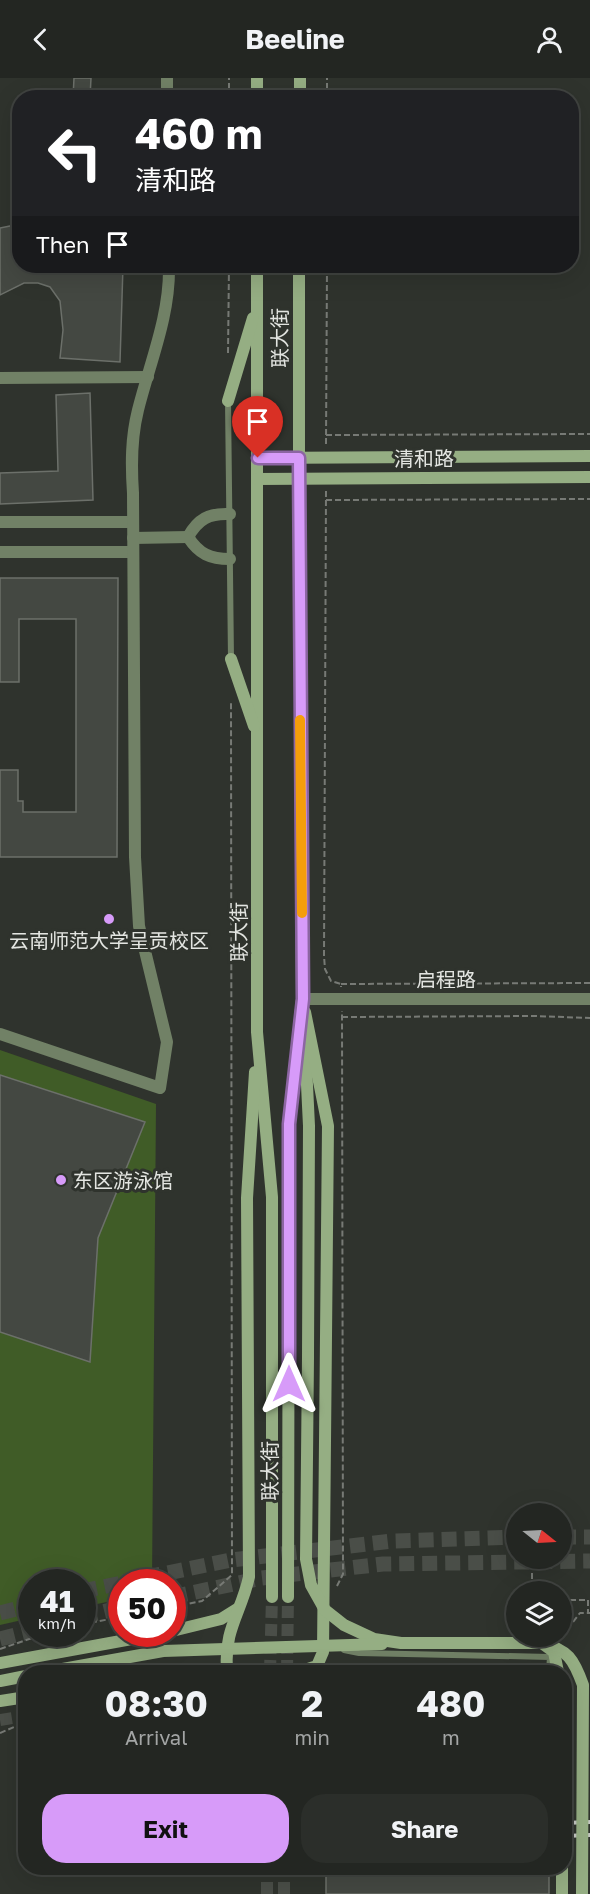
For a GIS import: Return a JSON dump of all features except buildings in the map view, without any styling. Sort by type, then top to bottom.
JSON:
[{"type":"main road","name":"联大街","points":[[257,273],[257,1032],[272,1197],[272,1597]]},
{"type":"main road","name":"联大街","points":[[288,1597],[289,1124],[303,999],[298,477],[299,273]]},
{"type":"main road","points":[[228,401],[257,306]]},
{"type":"main road","name":"清和路","points":[[258,458],[590,456]]},
{"type":"main road","name":"清和路","points":[[257,478],[590,477]]},
{"type":"main road","points":[[231,659],[258,736]]},
{"type":"main road","points":[[303,999],[309,1126],[306,1558],[310,1585],[325,1610],[344,1625],[374,1639],[401,1643]]},
{"type":"main road","points":[[303,999],[328,1126],[323,1652],[317,1665]]},
{"type":"main road","points":[[227,1665],[227,1638],[249,1577],[247,1198],[257,1032]]},
{"type":"main road","points":[[186,1628],[221,1619],[237,1609]]},
{"type":"main road","points":[[87,1665],[163,1652],[401,1643],[506,1642]]},
{"type":"main road","points":[[0,1663],[108,1643]]},
{"type":"main road","points":[[548,1647],[554,1652],[557,1665]]},
{"type":"main road","points":[[556,1647],[566,1652],[576,1665],[583,1685],[582,1894]]},
{"type":"main road","points":[[0,1681],[18,1678]]},
{"type":"main road","points":[[0,1701],[18,1698]]},
{"type":"main road","points":[[562,1875],[562,1894]]},
{"type":"street","points":[[0,1034],[160,1088],[167,1042],[139,926],[135,857],[133,538],[130,454],[138,411],[170,291],[169,273]]},
{"type":"street","points":[[0,378],[148,377]]},
{"type":"street","points":[[188,537],[194,526],[204,518],[217,513],[230,514]]},
{"type":"street","points":[[0,522],[132,522]]},
{"type":"street","points":[[133,538],[188,537]]},
{"type":"street","points":[[188,537],[195,548],[205,555],[218,559],[230,559]]},
{"type":"street","points":[[0,552],[133,552]]},
{"type":"street","name":"启程路","points":[[303,999],[590,999]]},
{"type":"lane","points":[[228,401],[231,659]]},
{"type":"lane","points":[[323,1634],[342,1649],[359,1653],[550,1657],[549,1665]]},
{"type":"path","points":[[228,356],[229,273]]},
{"type":"path","points":[[326,457],[327,273]]},
{"type":"path","points":[[326,435],[590,434]]},
{"type":"path","points":[[326,477],[324,956],[325,969],[331,981],[341,984],[590,983]]},
{"type":"path","points":[[326,500],[590,499]]},
{"type":"path","points":[[186,1604],[202,1601],[232,1575],[231,695]]},
{"type":"path","points":[[333,1594],[343,1574],[341,984]]},
{"type":"path","points":[[342,1017],[590,1018]]},
{"type":"path","points":[[532,1573],[532,1581]]},
{"type":"path","points":[[572,1600],[588,1599],[589,1613],[580,1613],[572,1623]]},
{"type":"path","points":[[0,1649],[18,1643]]},
{"type":"path","points":[[0,1732],[18,1725]]},
{"type":"green space","points":[[0,1050],[156,1104],[152,1569],[108,1569],[108,1602],[96,1604],[96,1569],[18,1569],[18,1621],[0,1625]]},
{"type":"tunnel","points":[[186,1569],[231,1560],[392,1541],[506,1537]]},
{"type":"tunnel","points":[[572,1537],[590,1537]]},
{"type":"tunnel","points":[[186,1594],[262,1578],[383,1564],[590,1561]]},
{"type":"tunnel","points":[[96,1588],[108,1586]]},
{"type":"tunnel","points":[[270,1665],[272,1597]]},
{"type":"tunnel","points":[[287,1665],[288,1597]]},
{"type":"tunnel","points":[[0,1613],[18,1608]]},
{"type":"tunnel","points":[[96,1614],[108,1610]]},
{"type":"tunnel","points":[[0,1639],[18,1634]]},
{"type":"tunnel","points":[[0,1720],[18,1717]]},
{"type":"tunnel","points":[[267,1875],[267,1894]]},
{"type":"tunnel","points":[[284,1875],[284,1894]]},
{"type":"railway","points":[[572,1823],[590,1822]]},
{"type":"railway","points":[[572,1836],[590,1835]]},
{"type":"slow traffic","points":[[300,720],[302,913]]},
{"type":"place","name":"云南师范大学呈贡校区","points":[[109,919]]},
{"type":"place","name":"东区游泳馆","points":[[61,1180]]},
{"type":"route","points":[[258,458],[299,458],[303,999],[289,1124],[289,1384]]}]
